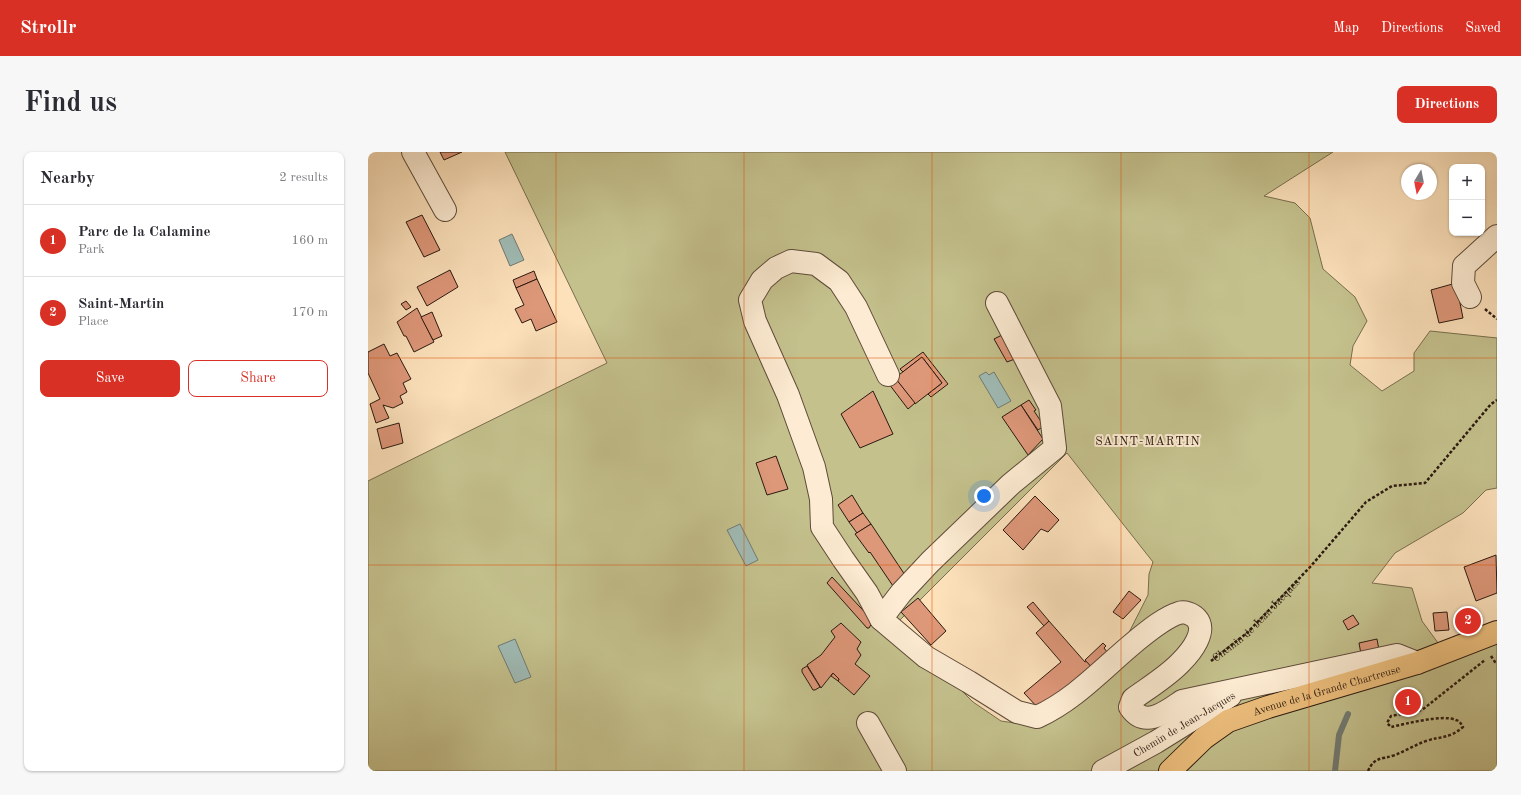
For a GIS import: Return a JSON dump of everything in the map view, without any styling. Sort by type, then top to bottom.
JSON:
[{"type":"main road","name":"Avenue de la Grande Chartreuse","points":[[1170,771],[1204,738],[1228,721],[1268,707],[1417,663],[1497,632]]},
{"type":"street","points":[[412,152],[445,210]]},
{"type":"street","points":[[1470,297],[1462,283],[1464,266],[1497,236]]},
{"type":"street","points":[[888,375],[856,307],[839,281],[816,264],[791,261],[776,268],[762,280],[750,300],[755,321],[788,395],[814,467],[821,499],[822,527],[867,593],[881,619],[926,657],[970,682],[1017,712],[1037,717],[1055,709],[1080,691],[1124,650],[1154,626],[1180,612],[1192,614],[1199,621],[1201,630],[1194,646],[1181,663],[1133,699],[1130,707],[1135,714],[1145,718],[1160,715],[1182,701],[1398,654],[1417,663]]},
{"type":"street","points":[[881,619],[901,593],[930,562],[1011,484],[1055,448],[1050,406],[997,303]]},
{"type":"street","name":"Chemin de Jean-Jacques","points":[[1103,771],[1156,742],[1243,688]]},
{"type":"street","points":[[868,722],[895,771]]},
{"type":"path","name":"Chemin de Jean Jacques","points":[[1209,662],[1247,633],[1312,566],[1366,502],[1392,486],[1425,483],[1491,404],[1497,400]]},
{"type":"path","points":[[1368,771],[1376,759],[1394,755],[1428,740],[1443,738],[1456,733],[1463,727],[1458,721],[1453,719],[1430,720],[1391,727],[1387,723],[1391,716],[1422,710],[1491,656]]},
{"type":"shaded area","points":[[505,152],[1333,152],[1264,196],[1295,203],[1310,218],[1323,269],[1355,297],[1367,321],[1353,346],[1350,365],[1382,391],[1414,371],[1414,353],[1430,331],[1497,338],[1497,488],[1486,490],[1463,513],[1395,553],[1372,583],[1412,588],[1422,621],[1441,647],[1313,685],[1160,771],[368,771],[368,481],[607,363]],"holes":[[[1067,453],[1153,562],[1149,574],[1148,595],[1117,656],[1035,726],[1001,721],[973,702],[952,681],[889,631]]]},
{"type":"shaded area","points":[[1497,641],[1497,771],[1181,771],[1240,724]]},
{"type":"water","points":[[512,234],[524,260],[510,266],[499,240]]},
{"type":"water","points":[[986,372],[989,375],[994,372],[1011,401],[998,408],[979,376]]},
{"type":"water","points":[[740,524],[758,560],[746,566],[727,530]]},
{"type":"water","points":[[515,639],[531,677],[515,683],[498,646]]},
{"type":"building","points":[[440,152],[462,152],[444,160]]},
{"type":"building","points":[[422,215],[440,250],[424,257],[406,222]]},
{"type":"building","points":[[450,270],[458,287],[427,306],[417,287]]},
{"type":"building","points":[[534,271],[537,279],[516,288],[513,280]]},
{"type":"building","points":[[537,279],[557,322],[536,331],[531,319],[522,323],[515,309],[524,305],[516,288]]},
{"type":"building","points":[[1456,283],[1463,318],[1439,323],[1431,290]]},
{"type":"building","points":[[406,301],[411,307],[406,310],[401,304]]},
{"type":"building","points":[[417,308],[434,342],[414,352],[397,322]]},
{"type":"building","points":[[432,312],[442,336],[433,340],[421,317]]},
{"type":"building","points":[[1008,332],[1020,357],[1007,362],[994,339]]},
{"type":"building","points":[[384,344],[390,356],[397,353],[411,379],[403,383],[407,392],[400,396],[403,403],[393,408],[383,405],[389,418],[376,423],[370,404],[380,399],[368,373],[368,352]]},
{"type":"building","points":[[923,352],[948,384],[931,397],[928,394],[942,383],[922,357],[903,372],[900,369]]},
{"type":"building","points":[[922,357],[942,383],[915,404],[895,378]]},
{"type":"building","points":[[896,379],[915,403],[908,409],[889,384]]},
{"type":"building","points":[[873,391],[893,434],[860,448],[841,414]]},
{"type":"building","points":[[1029,400],[1044,426],[1038,430],[1021,405]]},
{"type":"building","points":[[1021,405],[1043,439],[1028,455],[1002,417]]},
{"type":"building","points":[[399,423],[403,443],[382,449],[377,429]]},
{"type":"building","points":[[776,456],[788,489],[767,495],[756,463]]},
{"type":"building","points":[[852,495],[863,513],[849,522],[838,505]]},
{"type":"building","points":[[1035,496],[1059,520],[1048,532],[1041,529],[1023,550],[1003,530]]},
{"type":"building","points":[[863,513],[871,524],[857,533],[849,522]]},
{"type":"building","points":[[871,524],[907,578],[893,586],[870,552],[869,553],[855,534]]},
{"type":"building","points":[[1496,555],[1497,593],[1476,601],[1464,567]]},
{"type":"building","points":[[832,577],[873,621],[869,628],[867,628],[827,583]]},
{"type":"building","points":[[1129,591],[1141,600],[1123,619],[1113,612]]},
{"type":"building","points":[[918,598],[946,631],[931,645],[901,612]]},
{"type":"building","points":[[1033,602],[1049,621],[1044,626],[1027,607]]},
{"type":"building","points":[[1447,612],[1449,630],[1435,631],[1433,613]]},
{"type":"building","points":[[1353,615],[1359,624],[1348,630],[1343,621]]},
{"type":"building","points":[[1471,615],[1475,625],[1465,628],[1462,618]]},
{"type":"building","points":[[1049,621],[1085,662],[1087,661],[1091,666],[1039,709],[1024,693],[1061,662],[1036,633]]},
{"type":"building","points":[[841,623],[861,642],[857,649],[861,655],[855,664],[870,676],[854,695],[838,681],[839,679],[833,673],[821,688],[807,665],[821,655],[835,637],[831,631]]},
{"type":"building","points":[[1377,639],[1379,650],[1361,654],[1359,643]]},
{"type":"building","points":[[1103,643],[1106,646],[1104,648],[1111,657],[1095,671],[1085,660]]},
{"type":"building","points":[[807,666],[820,687],[815,690],[813,690],[802,672],[802,669]]},
{"type":"building","points":[[833,673],[839,679],[838,681],[831,676]]},
{"type":"waterway","points":[[1335,771],[1339,735],[1348,714]]},
{"type":"place","name":"Saint-Martin","points":[[1468,621]]},
{"type":"place","name":"Parc de la Calamine","points":[[1408,702]]},
{"type":"district","name":"SAINT-MARTIN","points":[[1148,441]]}]
